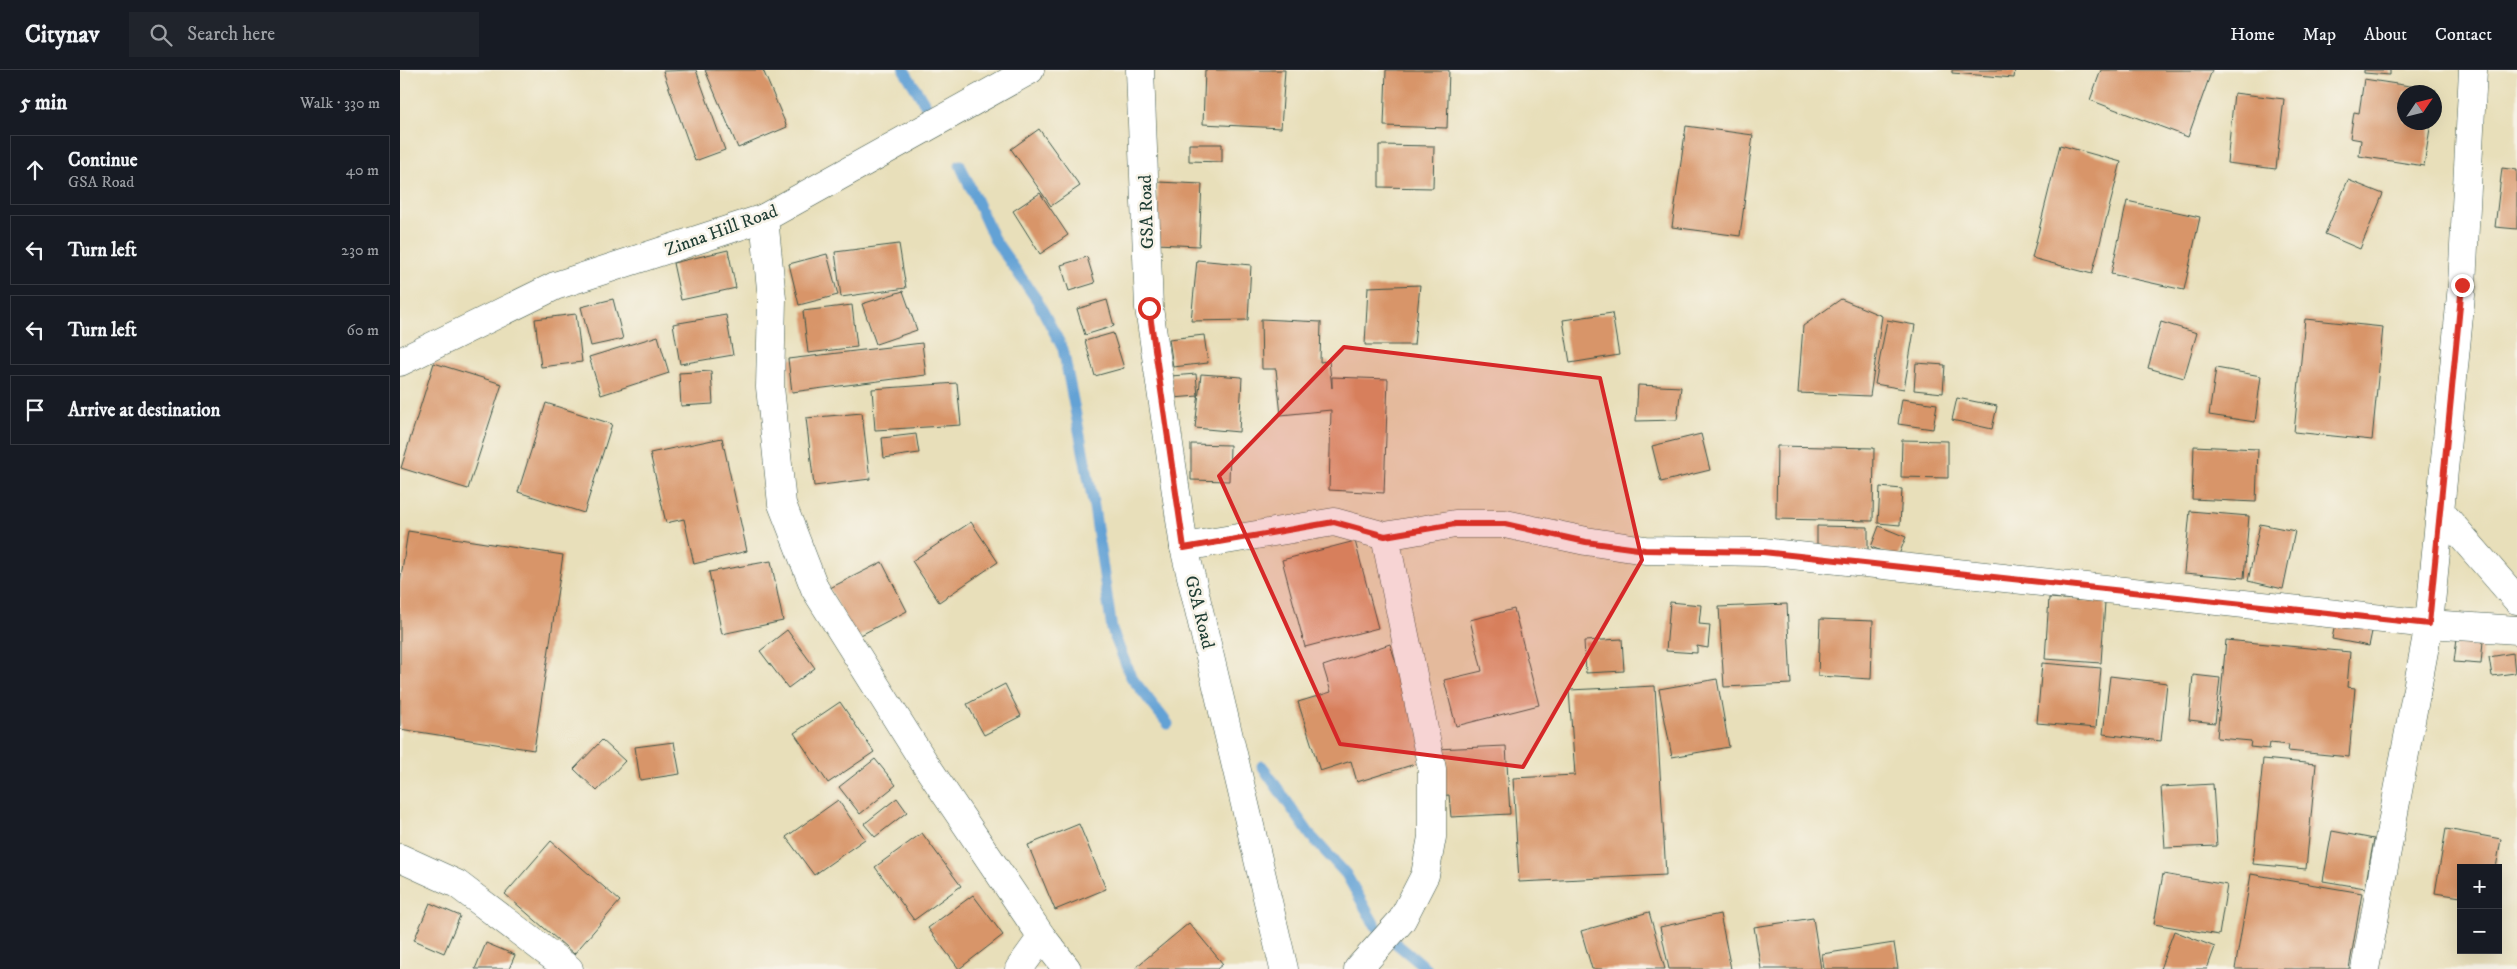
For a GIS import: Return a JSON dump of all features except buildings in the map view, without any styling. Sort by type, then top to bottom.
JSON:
[{"type":"street","name":"Zinna Hill Road","points":[[400,362],[555,286],[764,218],[1030,70]]},
{"type":"street","name":"GSA Road","points":[[1140,70],[1149,308],[1184,548],[1284,969]]},
{"type":"street","points":[[2365,969],[2429,624],[2462,285],[2473,70]]},
{"type":"street","points":[[764,218],[772,298],[770,387],[782,504],[815,589],[924,762],[1042,937],[1067,969]]},
{"type":"street","points":[[2440,510],[2517,600]]},
{"type":"street","points":[[1184,548],[1334,522],[1385,536],[1455,524],[1505,524],[1586,542],[1645,550],[1763,552],[2429,624],[2517,630]]},
{"type":"street","points":[[1360,966],[1402,920],[1425,875],[1432,837],[1432,769],[1385,536]]},
{"type":"street","points":[[400,858],[457,884],[569,969]]},
{"type":"street","points":[[1019,969],[1042,937]]},
{"type":"highlighted area","points":[[1344,347],[1600,378],[1642,560],[1523,767],[1340,744],[1219,476]]},
{"type":"waterway","points":[[904,70],[927,107]]},
{"type":"waterway","points":[[960,165],[994,239],[1037,300],[1063,349],[1094,507],[1112,630],[1131,677],[1168,724]]},
{"type":"waterway","points":[[1262,766],[1311,836],[1346,874],[1376,927],[1427,969]]},
{"type":"route","points":[[1149,308],[1184,548],[1334,522],[1385,536],[1455,524],[1505,524],[1586,542],[1645,550],[1763,552],[2429,624],[2462,285]]}]
